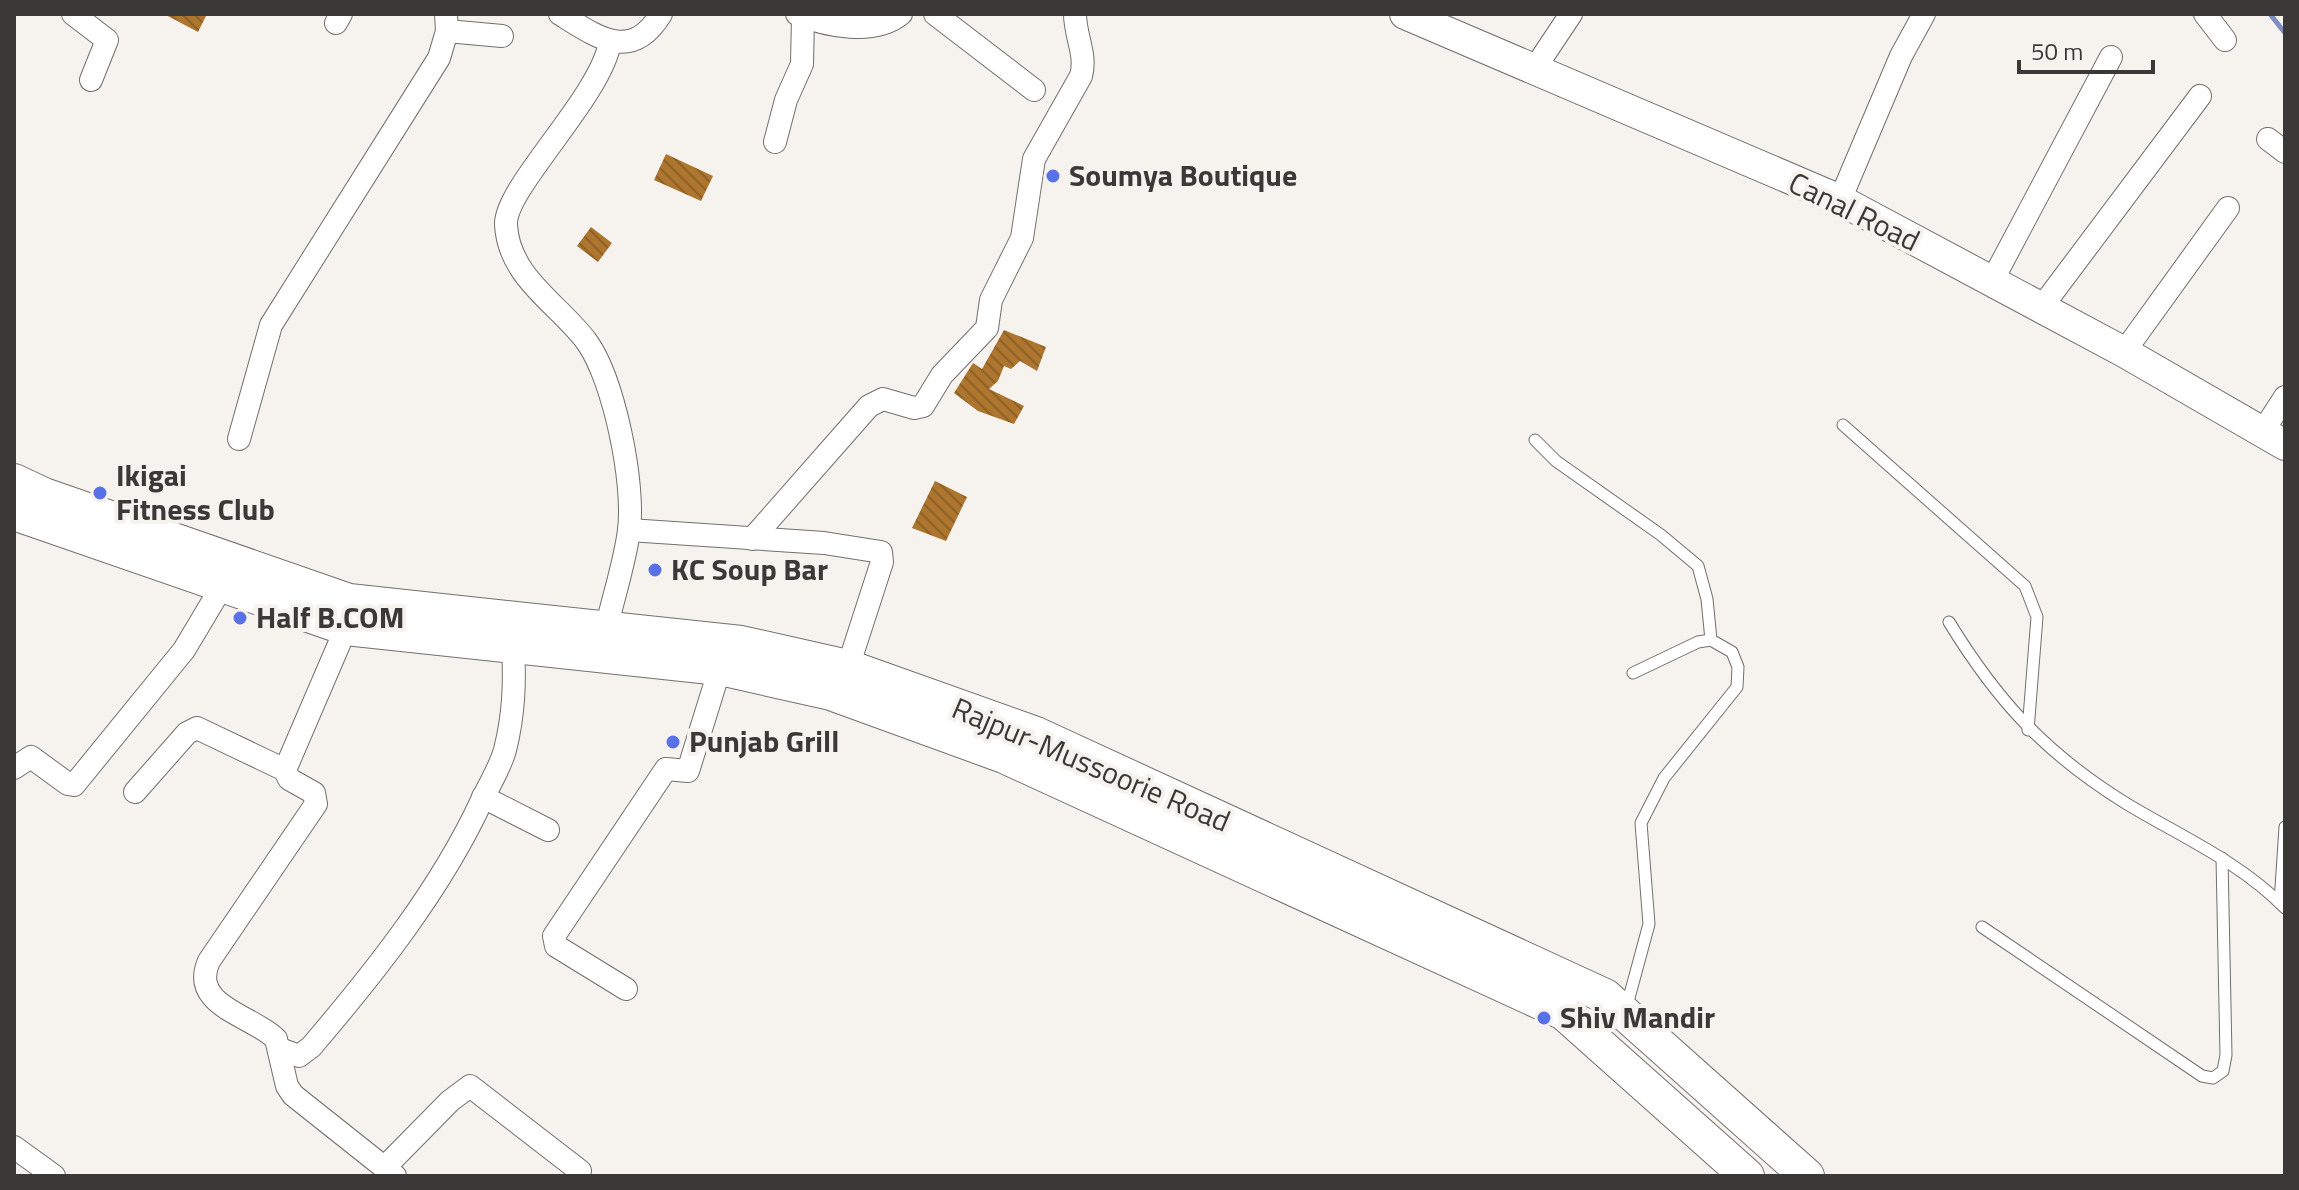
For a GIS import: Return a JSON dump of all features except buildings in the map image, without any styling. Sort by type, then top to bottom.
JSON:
[{"type":"main road","name":"Rajpur-Mussoorie Road","points":[[14,481],[44,495],[349,601],[606,630],[831,693],[1004,756],[1564,1013],[1747,1176]]},
{"type":"main road","name":"Rajpur-Mussoorie Road","points":[[16,520],[346,628],[513,646],[701,657],[741,643],[848,667],[1036,734],[1605,996],[1807,1176]]},
{"type":"street","points":[[73,14],[107,40],[91,80]]},
{"type":"street","points":[[560,14],[610,42],[626,42],[638,37],[661,14]]},
{"type":"street","points":[[775,142],[786,100],[802,64],[800,15],[877,28],[901,14]]},
{"type":"street","points":[[935,14],[1034,90]]},
{"type":"street","points":[[752,539],[869,406],[883,399],[914,408],[923,406],[942,375],[983,335],[989,323],[991,300],[1022,238],[1034,159],[1081,76],[1084,61],[1076,34],[1075,14]]},
{"type":"street","name":"Canal Road","points":[[1405,14],[1840,200],[2124,352],[2274,438]]},
{"type":"street","points":[[1535,68],[1571,14]]},
{"type":"street","points":[[1840,200],[1901,56],[1924,14]]},
{"type":"street","points":[[2205,14],[2225,40]]},
{"type":"street","points":[[239,439],[271,325],[439,58],[447,22],[502,36]]},
{"type":"street","points":[[606,630],[629,530],[629,489],[612,399],[595,355],[585,340],[540,295],[522,271],[510,248],[506,226],[513,199],[598,76],[610,42]]},
{"type":"street","points":[[1991,283],[2111,57]]},
{"type":"street","points":[[2041,308],[2200,96]]},
{"type":"street","points":[[2124,352],[2228,208]]},
{"type":"street","points":[[2274,438],[2285,397]]},
{"type":"street","points":[[629,530],[824,543],[883,554],[848,667]]},
{"type":"street","points":[[14,768],[31,757],[68,784],[74,785],[184,650],[221,588]]},
{"type":"street","points":[[285,770],[346,628]]},
{"type":"street","points":[[280,1049],[296,1056],[304,1054],[330,1025],[434,884],[474,820],[483,797],[494,781],[511,721],[516,689],[513,646]]},
{"type":"street","points":[[626,989],[556,946],[554,936],[666,769],[688,771],[701,657]]},
{"type":"street","points":[[135,792],[187,733],[197,728],[285,770],[289,779],[314,793],[316,804],[209,961],[204,977],[210,995],[272,1034],[280,1049],[283,1072],[293,1095],[390,1171],[450,1101],[470,1086],[580,1171]]},
{"type":"street","points":[[483,797],[548,830]]},
{"type":"street","points":[[14,1147],[54,1176]]},
{"type":"lane","points":[[1843,425],[2025,586],[2037,617],[2028,730]]},
{"type":"lane","points":[[1535,440],[1556,461],[1661,535],[1698,566],[1707,599],[1711,640]]},
{"type":"lane","points":[[1949,622],[1976,667],[2028,730],[2108,791],[2246,872],[2283,906]]},
{"type":"lane","points":[[1624,1013],[1649,924],[1641,836],[1646,809],[1686,747],[1737,687],[1738,667],[1732,652],[1711,640],[1698,642],[1633,673]]},
{"type":"lane","points":[[2283,906],[2285,827]]},
{"type":"lane","points":[[1982,927],[2202,1076],[2213,1078],[2223,1071],[2226,1055],[2222,858]]},
{"type":"waterway","points":[[2270,14],[2285,33]]},
{"type":"place","name":"Soumya Boutique","points":[[1053,176]]},
{"type":"place","name":"Ikigai Fitness Club","points":[[100,493]]},
{"type":"place","name":"KC Soup Bar","points":[[655,570]]},
{"type":"place","name":"Half B.COM","points":[[240,618]]},
{"type":"place","name":"Punjab Grill","points":[[673,742]]},
{"type":"place","name":"Shiv Mandir","points":[[1544,1018]]}]
